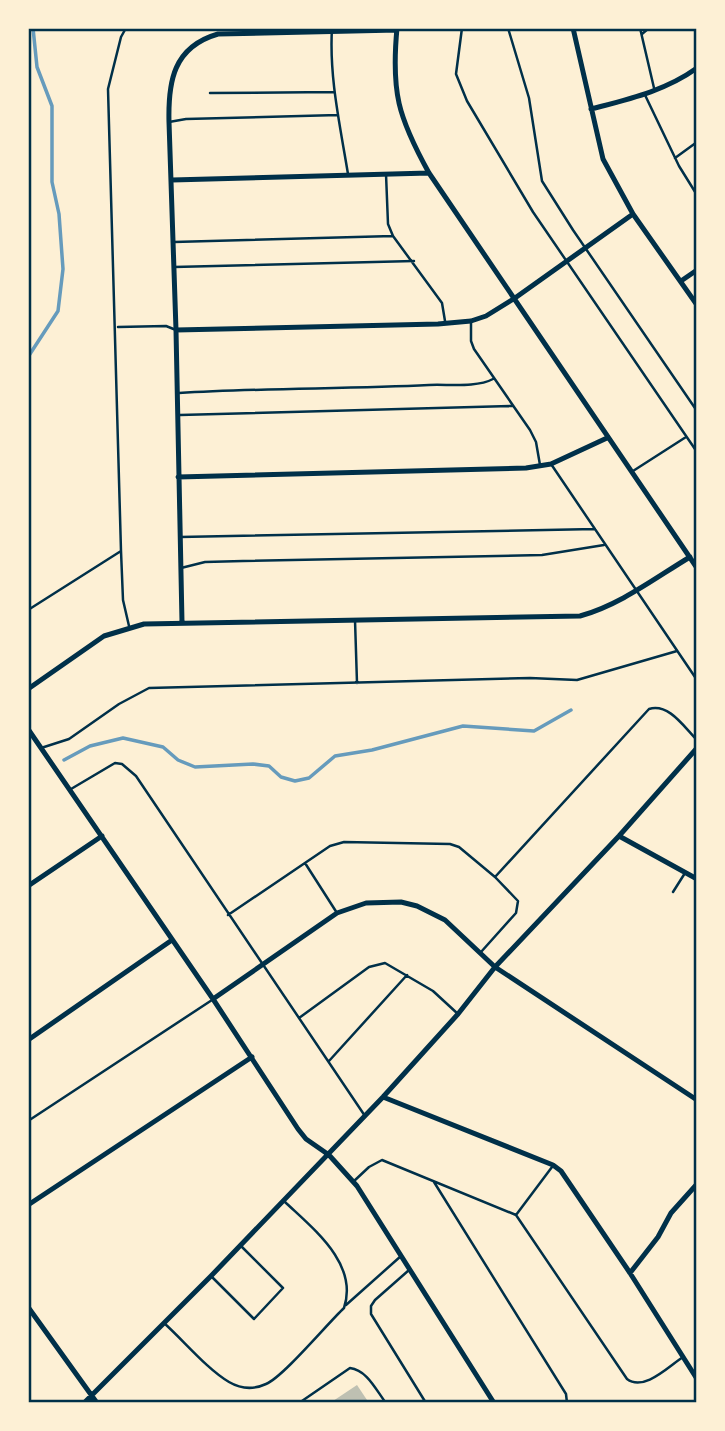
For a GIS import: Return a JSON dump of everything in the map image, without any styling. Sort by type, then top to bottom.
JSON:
[{"type":"street","points":[[573,28],[603,159],[633,214],[697,305]]},
{"type":"street","points":[[182,622],[170,87],[176,68],[186,52],[200,41],[225,33],[397,29],[395,76],[398,104],[404,126],[429,173],[697,568]]},
{"type":"street","points":[[592,109],[645,95],[697,68]]},
{"type":"street","points":[[172,180],[429,173]]},
{"type":"street","points":[[176,330],[446,324],[471,321],[486,316],[515,298],[633,214]]},
{"type":"street","points":[[681,281],[697,270]]},
{"type":"street","points":[[178,477],[540,467],[607,438]]},
{"type":"street","points":[[28,689],[104,636],[144,624],[570,617],[604,608],[690,557]]},
{"type":"street","points":[[28,729],[306,1139],[328,1155],[353,1182],[494,1403]]},
{"type":"street","points":[[84,1403],[383,1097],[458,1014],[495,967],[619,836],[697,748]]},
{"type":"street","points":[[28,886],[102,836]]},
{"type":"street","points":[[619,836],[697,879]]},
{"type":"street","points":[[213,999],[337,913],[366,904],[401,902],[417,906],[445,920],[495,967],[697,1100]]},
{"type":"street","points":[[28,1040],[172,940]]},
{"type":"street","points":[[28,1205],[252,1057]]},
{"type":"street","points":[[383,1097],[554,1166],[570,1182],[697,1379]]},
{"type":"street","points":[[630,1273],[658,1237],[671,1213],[697,1184]]},
{"type":"street","points":[[28,1307],[97,1403]]},
{"type":"lane","points":[[126,28],[121,37],[108,89],[121,551],[123,600],[130,628]]},
{"type":"lane","points":[[462,28],[456,74],[467,101],[513,181],[697,452]]},
{"type":"lane","points":[[508,28],[529,98],[542,181],[697,411]]},
{"type":"lane","points":[[640,28],[655,91]]},
{"type":"lane","points":[[642,34],[649,28]]},
{"type":"lane","points":[[332,29],[330,46],[334,92],[349,175]]},
{"type":"lane","points":[[210,93],[334,92]]},
{"type":"lane","points":[[645,95],[675,158],[697,195]]},
{"type":"lane","points":[[169,122],[338,115]]},
{"type":"lane","points":[[675,158],[697,142]]},
{"type":"lane","points":[[386,174],[388,224],[393,236],[414,261],[442,303],[446,324]]},
{"type":"lane","points":[[174,242],[393,236]]},
{"type":"lane","points":[[174,268],[414,261]]},
{"type":"lane","points":[[471,321],[471,341],[474,349],[536,442],[540,467]]},
{"type":"lane","points":[[116,327],[166,326],[176,330]]},
{"type":"lane","points":[[176,393],[480,383],[493,379]]},
{"type":"lane","points":[[177,415],[512,406]]},
{"type":"lane","points":[[631,473],[687,437]]},
{"type":"lane","points":[[551,464],[697,680]]},
{"type":"lane","points":[[180,537],[595,529]]},
{"type":"lane","points":[[180,568],[205,562],[230,561],[542,555],[604,545]]},
{"type":"lane","points":[[28,610],[121,551]]},
{"type":"lane","points":[[355,620],[356,684]]},
{"type":"lane","points":[[40,748],[69,739],[119,704],[149,688],[530,678],[569,681],[677,651]]},
{"type":"lane","points":[[495,877],[649,709],[662,708],[697,740]]},
{"type":"lane","points":[[69,790],[109,765],[122,764],[129,768],[365,1116]]},
{"type":"lane","points":[[228,915],[336,843],[442,842],[459,847],[495,877],[518,901],[516,913],[481,952]]},
{"type":"lane","points":[[305,863],[337,913]]},
{"type":"lane","points":[[673,892],[685,873]]},
{"type":"lane","points":[[299,1018],[369,967],[385,963],[433,992],[458,1014]]},
{"type":"lane","points":[[328,1062],[407,975]]},
{"type":"lane","points":[[28,1121],[213,999]]},
{"type":"lane","points":[[353,1182],[369,1167],[382,1160],[516,1215],[627,1380],[639,1384],[647,1381],[683,1357]]},
{"type":"lane","points":[[516,1215],[554,1166]]},
{"type":"lane","points":[[433,1180],[566,1394],[567,1403]]},
{"type":"lane","points":[[284,1201],[327,1244],[338,1259],[348,1286],[344,1308]]},
{"type":"lane","points":[[211,1276],[254,1319],[283,1288],[240,1245]]},
{"type":"lane","points":[[164,1323],[228,1382],[254,1388],[271,1382],[401,1255]]},
{"type":"lane","points":[[409,1270],[375,1300],[371,1306],[371,1314],[426,1403]]},
{"type":"lane","points":[[299,1403],[350,1368],[358,1369],[366,1375],[386,1403]]},
{"type":"building","points":[[357,1385],[369,1403],[330,1403]]},
{"type":"waterway","points":[[28,357],[58,311],[63,269],[59,214],[52,182],[52,106],[37,67],[33,28]]},
{"type":"waterway","points":[[64,760],[90,746],[123,738],[163,747],[178,760],[195,767],[253,764],[269,766],[281,777],[295,781],[309,778],[335,756],[372,750],[463,726],[534,731],[571,710]]}]
